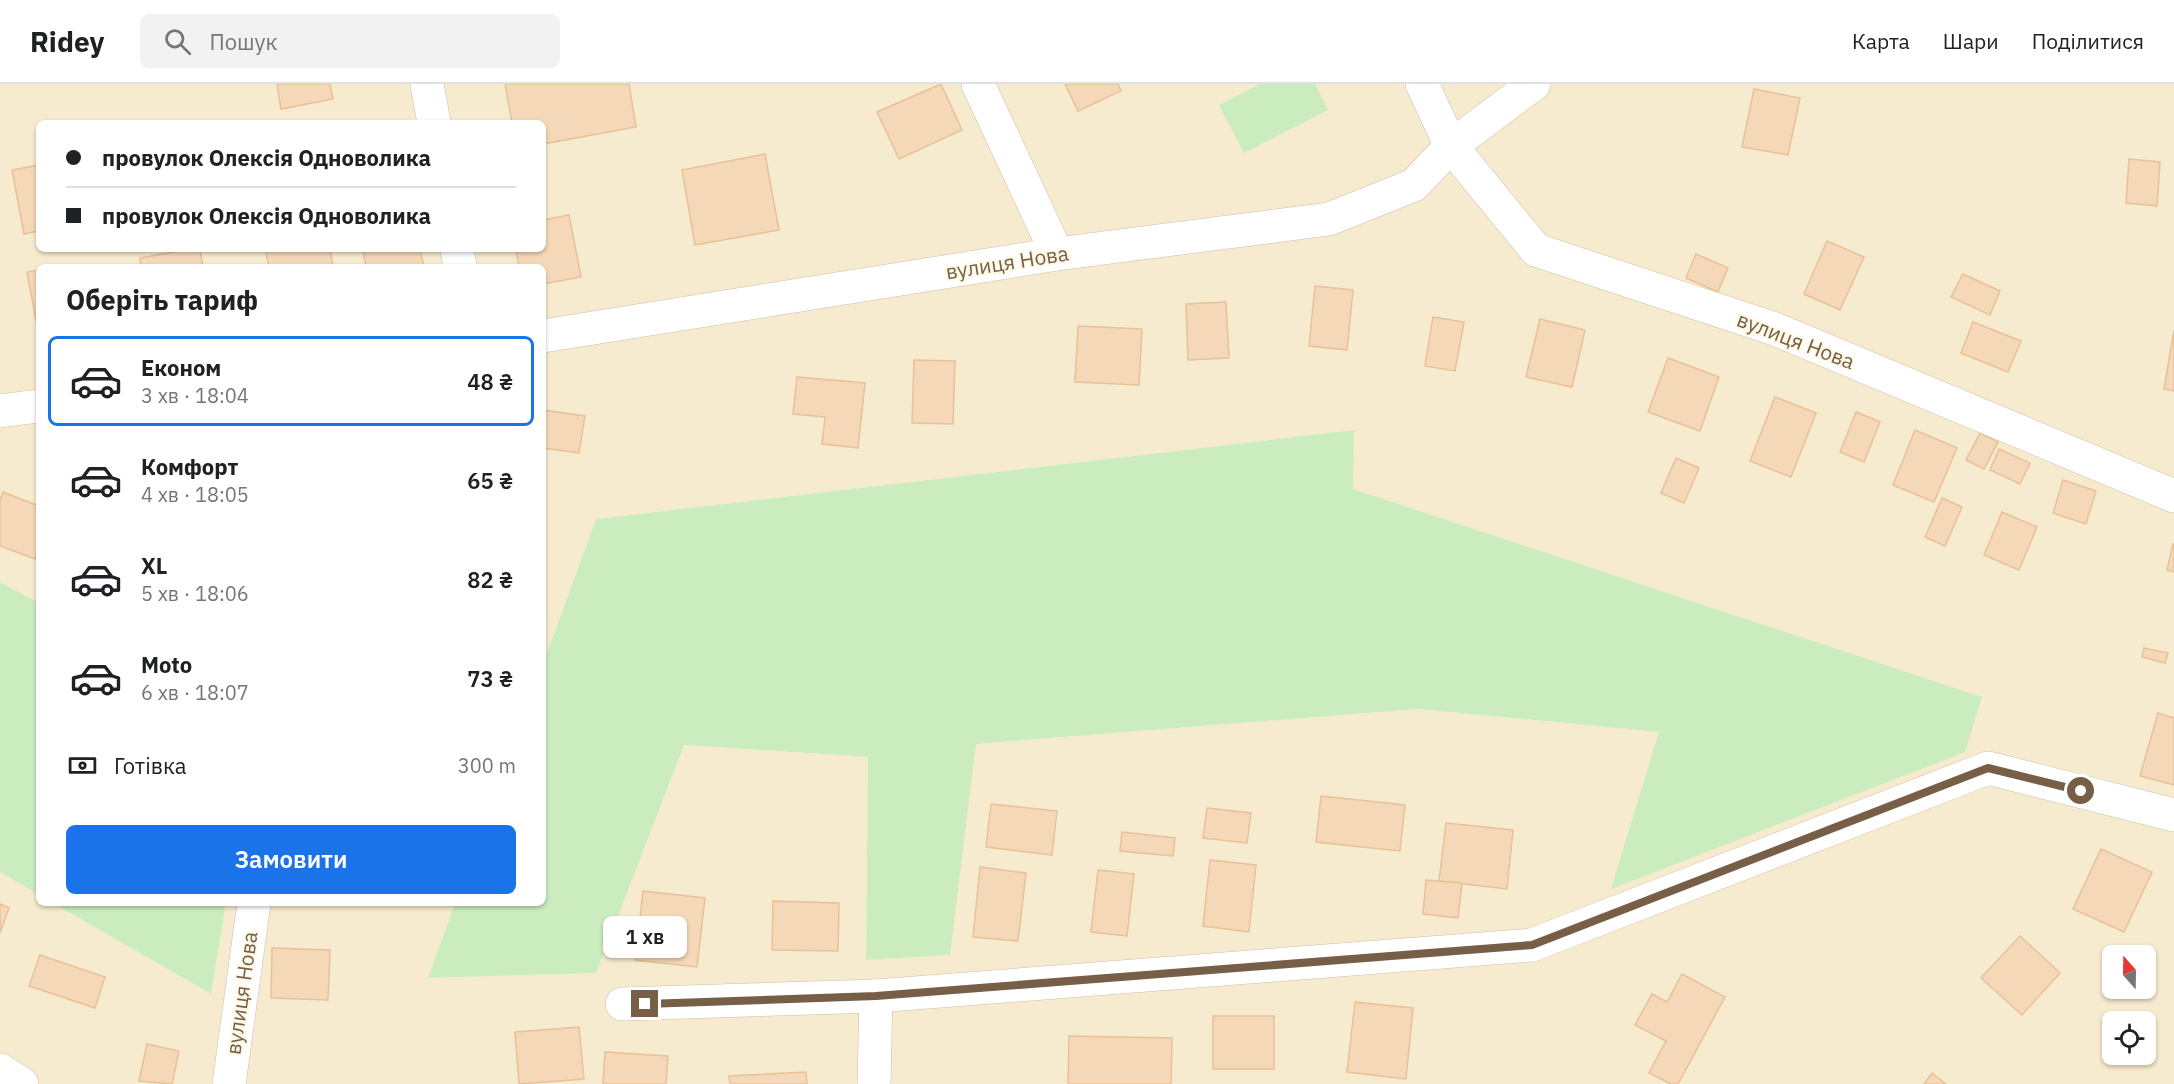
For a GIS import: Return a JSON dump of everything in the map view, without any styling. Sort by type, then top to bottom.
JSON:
[{"type":"street","points":[[427,84],[433,120]]},
{"type":"street","points":[[978,84],[1056,254]]},
{"type":"street","points":[[1422,84],[1451,146]]},
{"type":"street","name":"вулиця Нова","points":[[546,336],[1056,254],[1329,219],[1414,185],[1451,146],[1534,84]]},
{"type":"street","name":"вулиця Нова","points":[[1451,146],[1536,250],[1775,329],[2174,496]]},
{"type":"street","points":[[0,411],[36,406]]},
{"type":"street","points":[[622,1004],[876,996],[1532,945],[1988,768],[2174,815]]},
{"type":"street","name":"вулиця Нова","points":[[229,1084],[254,906]]},
{"type":"street","points":[[874,1084],[876,996]]},
{"type":"street","points":[[0,1070],[22,1084]]},
{"type":"shaded area","points":[[0,84],[2174,84],[2174,1084],[0,1084],[0,872],[36,893],[36,906],[58,906],[211,994],[226,906],[454,906],[428,978],[596,973],[684,745],[868,757],[866,960],[949,955],[976,744],[1418,709],[1660,732],[1612,888],[1982,697],[1352,489],[1354,430],[596,519],[546,656],[546,264],[36,264],[36,601],[0,582]]},
{"type":"green space","points":[[1260,84],[1315,84],[1328,110],[1244,153],[1219,105]]},
{"type":"green space","points":[[1354,430],[1353,489],[1982,697],[1965,752],[1611,889],[1659,732],[1418,709],[976,744],[950,955],[866,960],[868,757],[684,745],[596,973],[428,978],[454,906],[546,906],[546,656],[596,519]]},
{"type":"green space","points":[[0,582],[36,601],[36,893],[0,872]]},
{"type":"green space","points":[[58,906],[226,906],[211,994]]},
{"type":"building","points":[[277,84],[330,84],[333,99],[281,109]]},
{"type":"building","points":[[505,84],[629,84],[636,127],[546,143],[546,120],[511,120]]},
{"type":"building","points":[[941,84],[962,130],[899,159],[877,112]]},
{"type":"building","points":[[1065,84],[1118,84],[1121,91],[1078,111]]},
{"type":"building","points":[[1754,89],[1800,98],[1788,155],[1742,147]]},
{"type":"building","points":[[765,154],[779,230],[695,245],[682,170]]},
{"type":"building","points":[[2129,159],[2160,162],[2157,206],[2126,203]]},
{"type":"building","points":[[36,166],[36,232],[24,234],[12,170]]},
{"type":"building","points":[[569,215],[581,277],[546,283],[546,264],[518,264],[516,252],[546,252],[546,219]]},
{"type":"building","points":[[1827,241],[1864,257],[1840,310],[1804,294]]},
{"type":"building","points":[[173,252],[200,252],[202,264],[141,264],[140,258]]},
{"type":"building","points":[[266,252],[330,252],[332,264],[268,264]]},
{"type":"building","points":[[363,252],[421,252],[423,264],[365,264]]},
{"type":"building","points":[[1696,254],[1728,268],[1718,292],[1686,278]]},
{"type":"building","points":[[36,270],[36,320],[27,272]]},
{"type":"building","points":[[1963,274],[2000,291],[1990,315],[1951,297]]},
{"type":"building","points":[[1315,286],[1353,290],[1347,350],[1309,346]]},
{"type":"building","points":[[1226,302],[1229,358],[1188,360],[1186,304]]},
{"type":"building","points":[[1433,317],[1464,322],[1455,371],[1425,366]]},
{"type":"building","points":[[1540,319],[1585,330],[1572,387],[1526,377]]},
{"type":"building","points":[[1973,322],[2021,341],[2008,372],[1961,353]]},
{"type":"building","points":[[1078,326],[1142,329],[1139,385],[1075,382]]},
{"type":"building","points":[[2174,330],[2174,391],[2164,389]]},
{"type":"building","points":[[1668,358],[1719,377],[1700,431],[1648,412]]},
{"type":"building","points":[[914,360],[955,361],[953,424],[912,423]]},
{"type":"building","points":[[797,377],[865,383],[858,448],[822,444],[825,417],[793,414]]},
{"type":"building","points":[[1775,397],[1816,413],[1791,477],[1750,461]]},
{"type":"building","points":[[546,410],[585,416],[579,453],[546,448]]},
{"type":"building","points":[[1856,412],[1880,422],[1864,462],[1840,452]]},
{"type":"building","points":[[1915,430],[1957,448],[1934,502],[1893,485]]},
{"type":"building","points":[[1980,433],[1998,442],[1984,469],[1966,460]]},
{"type":"building","points":[[1999,449],[2030,463],[2020,484],[1990,470]]},
{"type":"building","points":[[1676,458],[1699,468],[1684,503],[1661,493]]},
{"type":"building","points":[[2063,480],[2096,491],[2086,524],[2053,513]]},
{"type":"building","points":[[3,492],[36,505],[35,559],[0,546],[0,500]]},
{"type":"building","points":[[1942,498],[1962,507],[1945,546],[1925,537]]},
{"type":"building","points":[[2002,512],[2037,527],[2019,570],[1984,555]]},
{"type":"building","points":[[2174,544],[2174,572],[2167,570]]},
{"type":"building","points":[[2144,648],[2168,653],[2165,663],[2142,657]]},
{"type":"building","points":[[2158,713],[2174,718],[2174,785],[2140,776]]},
{"type":"building","points":[[1321,796],[1405,805],[1400,851],[1316,842]]},
{"type":"building","points":[[991,804],[1057,811],[1052,855],[986,847]]},
{"type":"building","points":[[1207,808],[1251,813],[1247,843],[1203,838]]},
{"type":"building","points":[[1446,823],[1513,830],[1507,889],[1439,881]]},
{"type":"building","points":[[1122,832],[1175,838],[1173,856],[1120,851]]},
{"type":"building","points":[[2101,849],[2152,872],[2124,932],[2073,909]]},
{"type":"building","points":[[1210,860],[1256,865],[1249,932],[1203,926]]},
{"type":"building","points":[[980,867],[1026,873],[1018,941],[973,937]]},
{"type":"building","points":[[1098,870],[1134,874],[1127,936],[1091,932]]},
{"type":"building","points":[[1426,880],[1462,883],[1458,918],[1423,914]]},
{"type":"building","points":[[643,891],[705,898],[697,967],[635,960]]},
{"type":"building","points":[[773,901],[839,903],[838,951],[772,950]]},
{"type":"building","points":[[0,904],[9,908],[0,933]]},
{"type":"building","points":[[2020,936],[2060,973],[2022,1015],[1981,978]]},
{"type":"building","points":[[272,948],[330,950],[328,1000],[271,998]]},
{"type":"building","points":[[40,955],[105,977],[95,1008],[29,986]]},
{"type":"building","points":[[1682,974],[1725,997],[1678,1084],[1671,1084],[1649,1073],[1666,1041],[1635,1025],[1652,994],[1667,1002]]},
{"type":"building","points":[[1355,1002],[1413,1008],[1406,1079],[1347,1072]]},
{"type":"building","points":[[1213,1016],[1274,1016],[1274,1069],[1213,1069]]},
{"type":"building","points":[[579,1027],[584,1079],[519,1084],[515,1032]]},
{"type":"building","points":[[1069,1036],[1172,1038],[1171,1084],[1068,1084]]},
{"type":"building","points":[[147,1044],[179,1051],[172,1084],[139,1081]]},
{"type":"building","points":[[605,1052],[668,1056],[666,1084],[603,1084]]},
{"type":"building","points":[[806,1072],[807,1084],[730,1084],[729,1076]]},
{"type":"building","points":[[1932,1073],[1946,1084],[1924,1084]]},
{"type":"route","points":[[645,1004],[876,996],[1532,945],[1988,768],[2081,791]]}]
